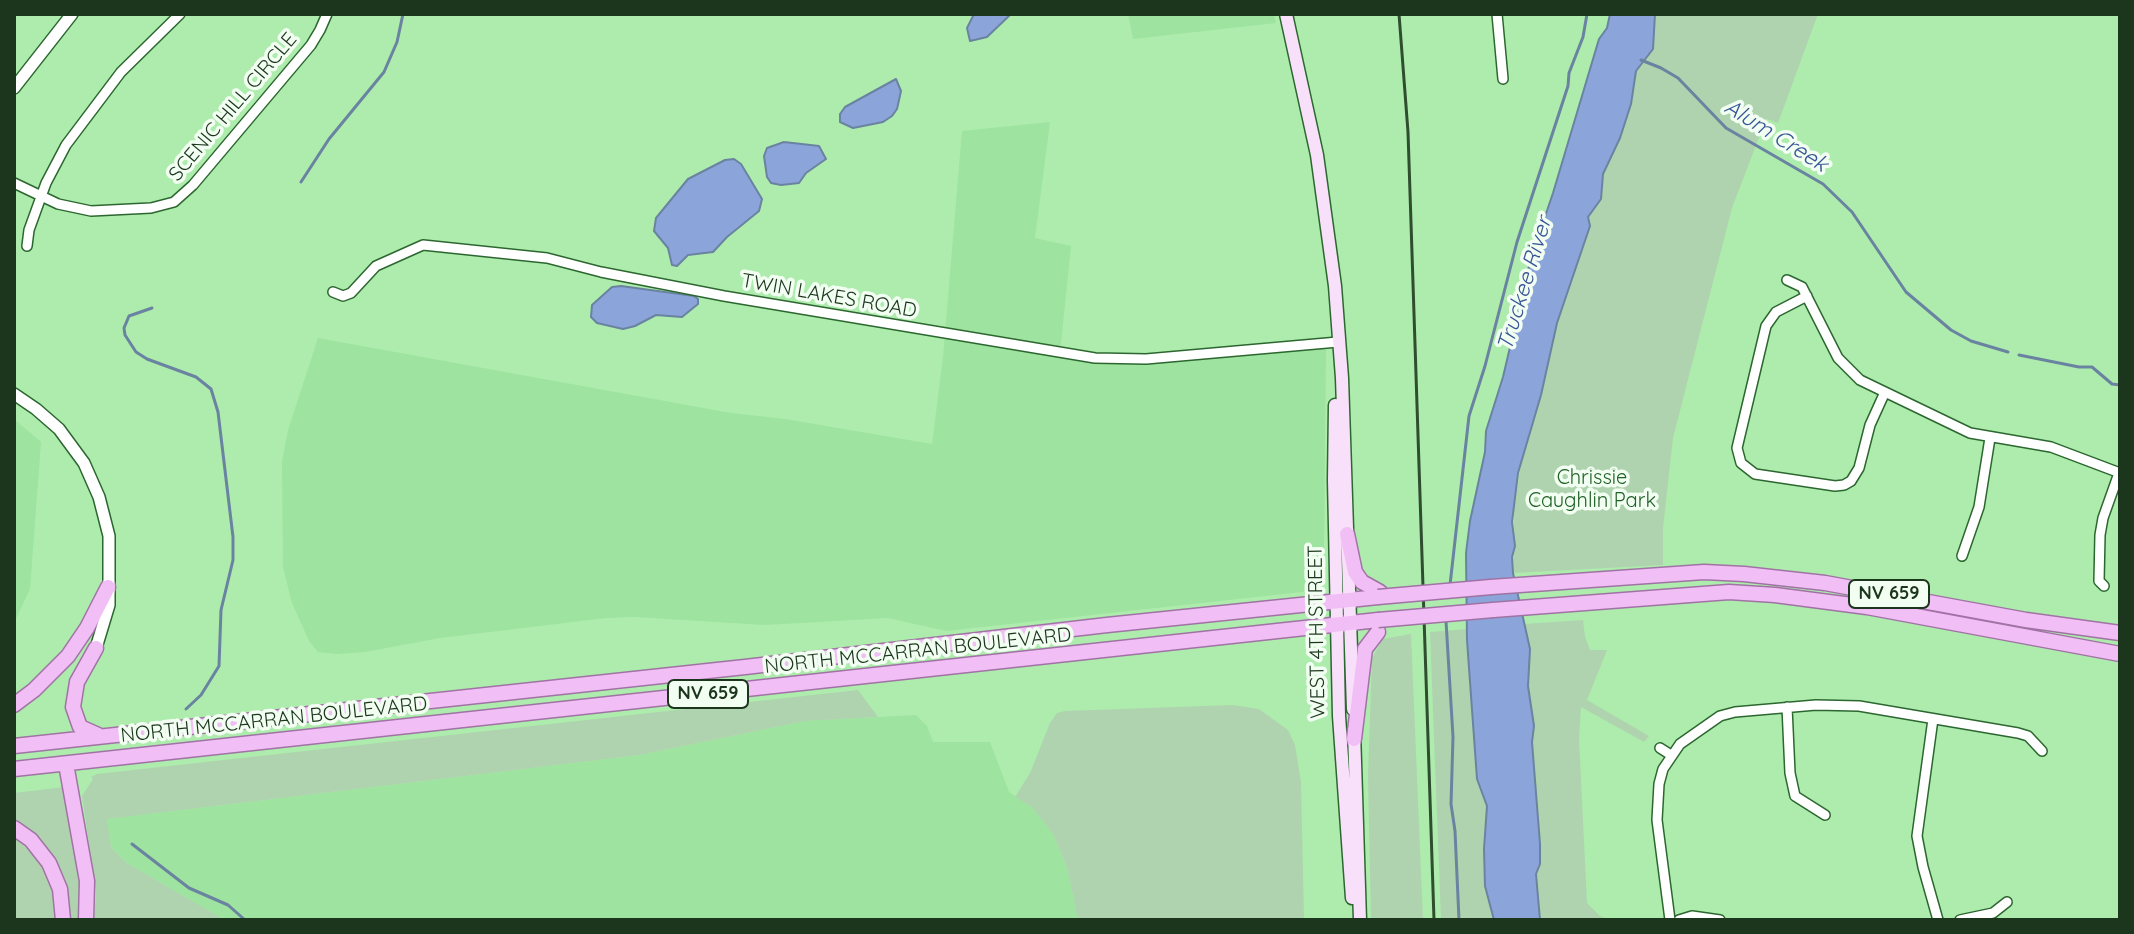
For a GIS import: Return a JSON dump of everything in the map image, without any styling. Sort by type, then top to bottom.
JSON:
[{"type":"main road","name":"WEST 4TH STREET","points":[[1286,14],[1317,155],[1335,286],[1347,534],[1342,600]]},
{"type":"main road","name":"WEST 4TH STREET","points":[[1338,342],[1334,480],[1354,739],[1360,920]]},
{"type":"main road","points":[[1347,534],[1355,572],[1379,595]]},
{"type":"main road","name":"NORTH MCCARRAN BOULEVARD","points":[[14,746],[1379,595],[1704,572],[1784,577],[2120,633]]},
{"type":"main road","points":[[14,705],[68,656],[108,587]]},
{"type":"main road","name":"NORTH MCCARRAN BOULEVARD","points":[[14,769],[1343,623],[1378,626],[1436,615],[1729,592],[1820,599],[2120,654]]},
{"type":"main road","name":"WEST 4TH STREET","points":[[1343,623],[1340,756],[1354,920]]},
{"type":"main road","points":[[1354,739],[1365,649],[1378,626]]},
{"type":"main road","points":[[958,643],[962,667]]},
{"type":"main road","points":[[96,648],[77,682],[74,695],[76,719],[80,727],[94,735],[122,735]]},
{"type":"main road","points":[[66,764],[87,881],[86,920]]},
{"type":"main road","points":[[14,828],[41,852],[55,875],[63,904],[63,920]]},
{"type":"street","points":[[14,88],[72,14]]},
{"type":"street","points":[[27,246],[41,196],[66,145],[142,49],[180,14]]},
{"type":"street","name":"SCENIC HILL CIRCLE","points":[[14,183],[66,206],[91,211],[151,208],[174,202],[193,185],[311,45],[327,14]]},
{"type":"street","points":[[1497,14],[1503,79]]},
{"type":"street","name":"TWIN LAKES ROAD","points":[[333,292],[343,296],[351,293],[376,266],[423,245],[547,258],[724,296],[1095,358],[1157,358],[1338,342]]},
{"type":"street","points":[[1787,280],[1805,292],[1838,358],[1860,380],[1970,433],[2051,447],[2120,473],[2100,535],[2099,581],[2104,586]]},
{"type":"street","points":[[1805,292],[1776,312],[1766,326],[1737,448],[1741,463],[1755,474],[1844,485],[1856,475],[1870,425],[1885,392]]},
{"type":"street","points":[[14,394],[59,429],[91,475],[99,497],[109,536],[108,615],[96,648]]},
{"type":"street","points":[[1962,556],[1981,498],[1990,438]]},
{"type":"street","points":[[1670,920],[1656,799],[1663,769],[1680,744],[1720,716],[1735,712],[1843,704],[2018,733],[2028,736],[2042,751]]},
{"type":"street","points":[[1787,707],[1790,773],[1795,796],[1825,815]]},
{"type":"street","points":[[1933,719],[1917,836],[1938,920]]},
{"type":"street","points":[[1660,748],[1671,755]]},
{"type":"street","points":[[1960,920],[1993,913],[2007,902]]},
{"type":"street","points":[[1679,920],[1692,916],[1720,920]]},
{"type":"shaded area","points":[[1128,14],[1274,14],[1276,23],[1133,39]]},
{"type":"shaded area","points":[[1050,122],[1035,238],[1071,246],[1060,353],[1095,358],[1326,343],[1324,557],[1323,573],[1312,588],[1302,592],[946,631],[888,618],[765,625],[634,617],[440,638],[365,652],[318,652],[309,641],[292,603],[283,567],[282,461],[288,430],[318,338],[731,413],[932,444],[943,357],[962,131]]},
{"type":"shaded area","points":[[14,419],[41,442],[30,589],[14,623]]},
{"type":"shaded area","points":[[916,715],[927,726],[933,742],[990,742],[1009,792],[1032,807],[1053,834],[1067,868],[1078,920],[225,920],[127,863],[111,847],[107,819],[640,755],[805,721]]},
{"type":"green space","name":"Chrissie Caughlin Park","points":[[1655,14],[1818,14],[1778,123],[1766,119],[1732,208],[1673,438],[1663,528],[1663,565],[1513,573],[1514,506],[1524,445],[1541,395],[1557,323],[1590,226],[1588,217],[1601,199],[1603,174],[1620,138],[1635,86],[1636,71],[1647,59]]},
{"type":"green space","points":[[1583,620],[1590,650],[1607,650],[1587,700],[1649,736],[1644,742],[1581,707],[1579,739],[1587,903],[1600,916],[1610,920],[1540,920],[1536,874],[1540,864],[1532,742],[1534,726],[1528,686],[1530,649],[1524,624]]},
{"type":"green space","points":[[1467,629],[1477,779],[1487,806],[1485,886],[1494,920],[1441,920],[1430,632]]},
{"type":"green space","points":[[1411,634],[1423,920],[1371,920],[1368,776],[1372,658],[1383,639]]},
{"type":"green space","points":[[858,690],[878,717],[805,721],[640,755],[107,819],[111,847],[127,863],[225,920],[94,920],[96,892],[82,796],[93,779],[91,777],[97,774]]},
{"type":"green space","points":[[1233,705],[1259,709],[1288,730],[1295,745],[1301,782],[1304,920],[1078,920],[1067,868],[1053,834],[1032,807],[1015,797],[1030,773],[1057,713]]},
{"type":"green space","points":[[65,787],[83,888],[81,920],[68,920],[68,901],[14,823],[14,793]]},
{"type":"green space","points":[[14,838],[28,849],[46,873],[55,900],[55,920],[14,920]]},
{"type":"water","points":[[974,14],[1011,14],[987,37],[970,41],[967,28]]},
{"type":"water","name":"Truckee River","points":[[1610,14],[1655,14],[1653,49],[1636,71],[1631,104],[1620,138],[1603,174],[1601,199],[1588,217],[1590,226],[1557,323],[1541,395],[1518,473],[1512,522],[1515,546],[1512,557],[1530,649],[1528,686],[1534,726],[1532,742],[1540,844],[1540,864],[1536,874],[1540,920],[1494,920],[1485,886],[1487,806],[1477,779],[1467,640],[1466,553],[1470,521],[1485,452],[1486,431],[1503,377],[1531,258],[1599,39],[1607,28]]},
{"type":"water","points":[[896,79],[901,91],[892,116],[883,122],[853,128],[840,122],[840,114],[845,107]]},
{"type":"water","points":[[784,142],[819,146],[826,159],[806,173],[799,183],[771,183],[764,156],[767,148]]},
{"type":"water","points":[[734,159],[741,164],[762,199],[759,211],[713,252],[688,255],[677,266],[672,265],[668,248],[654,231],[656,218],[688,179],[725,160]]},
{"type":"water","points":[[612,287],[694,296],[698,304],[682,317],[656,315],[623,329],[597,323],[591,317],[592,305]]},
{"type":"waterway","points":[[301,182],[329,139],[384,72],[397,42],[403,14]]},
{"type":"waterway","name":"Truckee River","points":[[1450,585],[1469,416],[1517,242],[1568,86],[1587,14]]},
{"type":"waterway","name":"Alum Creek","points":[[1641,60],[1678,78],[1726,128],[1823,184],[1852,212],[1906,292],[1951,330],[1971,341],[2008,352]]},
{"type":"waterway","points":[[152,308],[129,316],[124,328],[125,335],[136,352],[147,359],[196,377],[211,389],[218,412],[233,537],[233,560],[221,610],[219,666],[201,695],[186,709]]},
{"type":"waterway","points":[[2019,355],[2092,367],[2112,384],[2120,385]]},
{"type":"waterway","points":[[1446,621],[1453,737],[1451,804],[1459,920]]},
{"type":"waterway","points":[[132,844],[189,888],[228,905],[245,920]]},
{"type":"railway","points":[[1399,14],[1408,132],[1434,920]]}]
